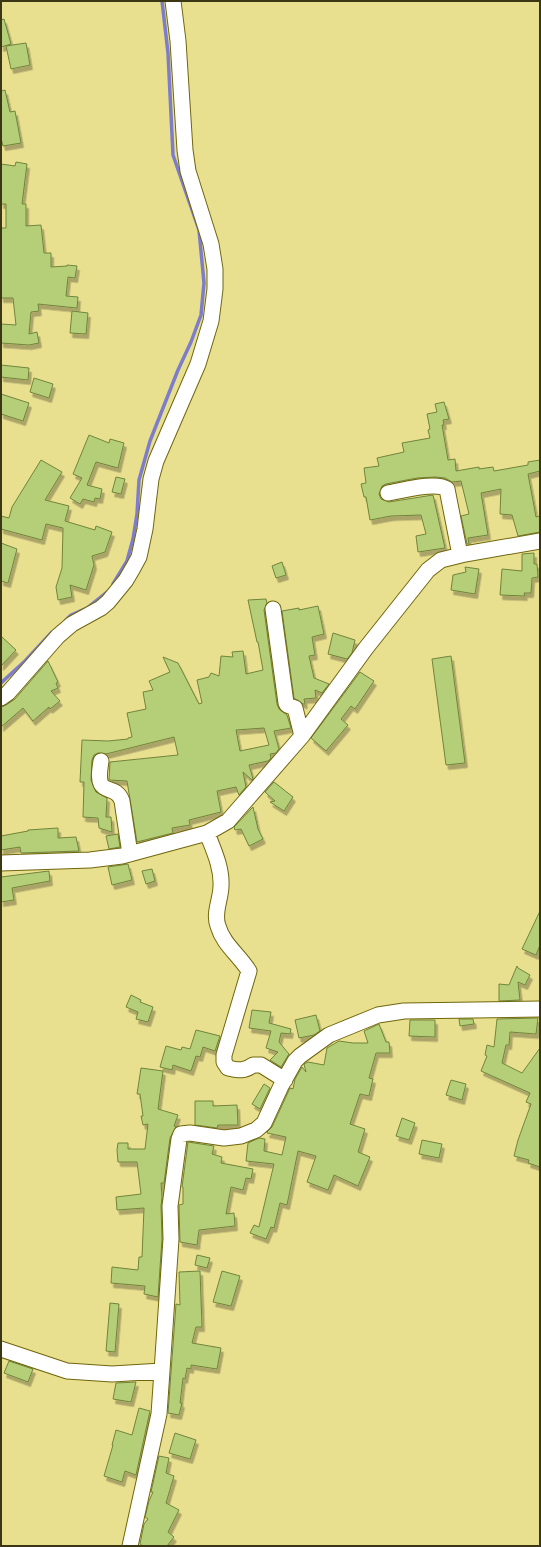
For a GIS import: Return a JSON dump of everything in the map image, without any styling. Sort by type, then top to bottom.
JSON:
[{"type":"street","points":[[1,698],[8,693],[58,636],[72,624],[101,608],[126,580],[139,557],[145,529],[151,479],[156,461],[198,364],[211,321],[215,289],[215,269],[211,244],[188,171],[185,150],[178,41],[173,1]]},
{"type":"street","points":[[388,493],[429,486],[443,486],[447,489],[460,555]]},
{"type":"street","points":[[1,863],[90,860],[130,854],[207,833],[228,821],[302,736],[366,648],[428,570],[441,560],[460,555],[540,541]]},
{"type":"street","points":[[273,609],[286,703],[295,708],[302,736]]},
{"type":"street","points":[[101,762],[99,777],[101,784],[104,788],[117,792],[122,800],[130,854]]},
{"type":"street","points":[[207,833],[221,875],[217,924],[222,936],[249,971],[224,1055],[224,1062],[228,1068],[242,1071],[253,1065],[262,1066],[285,1080]]},
{"type":"street","points":[[130,1546],[159,1414],[171,1239],[170,1206],[180,1136],[183,1133],[190,1133],[224,1138],[241,1136],[256,1130],[264,1123],[295,1061],[300,1056],[329,1036],[378,1015],[404,1011],[540,1009]]},
{"type":"street","points":[[1,1349],[67,1371],[112,1374],[162,1371]]},
{"type":"building","points":[[4,19],[11,44],[1,47],[1,20]]},
{"type":"building","points":[[26,43],[30,65],[11,69],[6,46]]},
{"type":"building","points":[[5,90],[10,112],[15,111],[21,143],[3,146],[1,138],[1,91]]},
{"type":"building","points":[[16,162],[27,164],[22,204],[26,204],[26,226],[41,225],[44,253],[51,253],[51,267],[67,265],[77,266],[75,278],[68,277],[66,296],[78,297],[77,308],[38,304],[39,311],[31,312],[29,334],[37,332],[39,343],[29,345],[1,343],[1,324],[16,325],[13,298],[1,298],[1,228],[6,228],[6,204],[1,204],[1,164],[15,166]]},
{"type":"building","points":[[72,311],[88,313],[86,334],[70,333]]},
{"type":"building","points":[[1,365],[29,368],[28,380],[1,377]]},
{"type":"building","points":[[34,378],[53,384],[49,398],[30,392]]},
{"type":"building","points":[[1,394],[29,403],[23,421],[1,414]]},
{"type":"building","points":[[444,402],[449,419],[443,420],[444,425],[442,425],[448,460],[455,459],[456,471],[479,467],[479,469],[493,467],[494,471],[528,465],[528,462],[540,460],[540,471],[528,474],[536,517],[540,516],[540,532],[518,536],[512,515],[500,514],[501,489],[481,493],[488,535],[468,538],[469,544],[467,544],[461,516],[469,514],[461,481],[452,482],[445,478],[436,477],[417,478],[386,484],[382,486],[379,494],[381,499],[389,502],[433,495],[445,548],[418,552],[416,536],[426,534],[421,515],[391,516],[370,520],[366,497],[364,497],[361,484],[366,483],[364,468],[379,466],[377,458],[404,452],[402,443],[430,438],[427,414],[437,412],[435,404]]},
{"type":"building","points":[[89,435],[109,443],[110,439],[124,443],[118,468],[96,462],[87,485],[102,489],[100,499],[95,498],[94,502],[83,499],[80,504],[70,498],[82,478],[73,474]]},
{"type":"building","points":[[41,460],[62,472],[45,500],[69,506],[65,521],[95,530],[96,526],[112,532],[105,552],[92,556],[94,565],[86,590],[70,585],[72,597],[58,600],[56,587],[62,568],[63,528],[46,524],[42,540],[1,529],[1,516],[9,518],[12,507]]},
{"type":"building","points":[[116,477],[125,479],[121,494],[112,492]]},
{"type":"building","points":[[1,543],[17,549],[8,583],[1,581]]},
{"type":"building","points":[[534,553],[534,564],[537,564],[538,577],[532,578],[531,593],[524,593],[525,596],[500,595],[502,569],[522,571],[522,554]]},
{"type":"building","points":[[282,562],[286,575],[276,578],[272,566]]},
{"type":"building","points":[[465,567],[479,569],[475,594],[451,590],[453,575],[466,572]]},
{"type":"building","points":[[266,599],[267,603],[264,610],[277,704],[279,709],[287,715],[291,728],[274,731],[279,749],[276,753],[270,754],[271,758],[268,761],[249,765],[253,779],[252,780],[243,772],[246,787],[239,795],[236,787],[217,791],[221,812],[189,820],[190,825],[172,828],[173,833],[137,842],[127,781],[109,780],[110,762],[178,755],[174,737],[106,754],[98,753],[94,755],[92,760],[91,780],[96,792],[107,798],[106,817],[111,817],[112,832],[99,828],[98,818],[83,817],[84,782],[80,782],[82,740],[108,741],[128,739],[132,737],[127,713],[146,709],[143,692],[153,690],[149,681],[170,672],[163,657],[178,663],[199,704],[202,703],[197,680],[209,677],[211,673],[219,676],[221,656],[233,657],[232,652],[243,651],[246,674],[263,670],[248,600]],"holes":[[[264,728],[269,745],[240,751],[236,730]]]},
{"type":"building","points":[[318,606],[324,634],[312,637],[315,655],[309,656],[314,678],[329,684],[322,693],[315,690],[316,698],[304,699],[305,704],[303,704],[294,698],[282,611],[299,608],[299,610]]},
{"type":"building","points":[[333,633],[355,640],[352,653],[347,659],[328,654]]},
{"type":"building","points":[[1,636],[16,650],[1,666]]},
{"type":"building","points":[[451,656],[465,763],[446,765],[432,659]]},
{"type":"building","points":[[48,661],[58,682],[56,683],[58,688],[51,691],[60,701],[50,709],[49,707],[33,721],[23,708],[1,727],[1,707],[15,699]]},
{"type":"building","points":[[360,672],[374,681],[355,709],[351,706],[341,719],[348,725],[326,751],[311,738]]},
{"type":"building","points":[[274,782],[293,797],[284,811],[270,802],[275,801],[265,792]]},
{"type":"building","points":[[253,807],[258,829],[263,839],[249,846],[241,829],[235,830],[234,827]]},
{"type":"building","points":[[58,828],[58,838],[76,837],[79,851],[21,853],[20,847],[1,850],[1,836],[28,830]]},
{"type":"building","points":[[118,834],[120,847],[109,849],[106,836]]},
{"type":"building","points":[[128,864],[132,880],[112,885],[108,867]]},
{"type":"building","points":[[152,869],[155,881],[146,884],[142,871]]},
{"type":"building","points":[[49,871],[50,881],[12,888],[14,900],[1,902],[1,877]]},
{"type":"building","points":[[540,911],[540,945],[536,955],[522,949]]},
{"type":"building","points":[[517,966],[530,975],[525,985],[518,982],[520,1000],[499,1001],[499,984],[509,985]]},
{"type":"building","points":[[131,995],[141,1000],[140,1002],[153,1007],[148,1022],[136,1019],[138,1012],[126,1007]]},
{"type":"building","points":[[252,1010],[271,1012],[269,1023],[291,1029],[290,1034],[281,1033],[279,1042],[289,1054],[281,1067],[270,1060],[278,1052],[266,1048],[271,1031],[249,1028]]},
{"type":"building","points":[[316,1015],[320,1031],[314,1035],[299,1038],[295,1020]]},
{"type":"building","points":[[538,1018],[536,1034],[510,1032],[509,1045],[506,1045],[502,1063],[522,1073],[540,1048],[540,1167],[528,1163],[529,1160],[514,1156],[531,1104],[526,1102],[530,1093],[481,1071],[487,1056],[485,1055],[487,1045],[494,1047],[497,1019]]},
{"type":"building","points":[[459,1019],[473,1019],[474,1024],[460,1026]]},
{"type":"building","points":[[410,1020],[435,1020],[435,1037],[409,1036]]},
{"type":"building","points":[[379,1024],[386,1042],[389,1042],[390,1053],[376,1053],[369,1078],[373,1079],[369,1096],[360,1094],[350,1124],[365,1129],[358,1152],[370,1157],[358,1186],[334,1175],[328,1190],[307,1182],[316,1156],[298,1151],[287,1205],[280,1203],[274,1228],[271,1227],[266,1239],[250,1233],[254,1225],[259,1227],[274,1164],[246,1161],[248,1143],[259,1138],[265,1139],[264,1151],[282,1155],[286,1137],[267,1132],[272,1127],[290,1088],[293,1089],[295,1079],[302,1067],[306,1072],[304,1064],[308,1062],[324,1065],[327,1048],[339,1041],[368,1043],[364,1031]]},
{"type":"building","points":[[196,1030],[220,1036],[215,1051],[203,1047],[200,1057],[196,1056],[191,1071],[173,1065],[172,1070],[160,1067],[166,1046],[181,1050],[182,1047],[190,1049]]},
{"type":"building","points":[[141,1068],[163,1071],[158,1109],[178,1115],[174,1126],[176,1127],[170,1138],[164,1183],[161,1183],[162,1239],[158,1297],[144,1294],[145,1286],[111,1283],[112,1267],[138,1270],[139,1257],[142,1257],[144,1208],[117,1210],[116,1197],[141,1194],[137,1162],[118,1162],[117,1150],[118,1143],[128,1143],[128,1149],[145,1149],[148,1124],[143,1125],[140,1094],[137,1094]]},
{"type":"building","points":[[451,1080],[466,1084],[462,1100],[446,1095]]},
{"type":"building","points":[[264,1084],[270,1088],[260,1109],[252,1104]]},
{"type":"building","points":[[195,1101],[213,1101],[213,1106],[237,1105],[238,1125],[218,1125],[217,1128],[195,1125]]},
{"type":"building","points":[[402,1118],[415,1123],[409,1140],[396,1136]]},
{"type":"building","points":[[422,1140],[442,1144],[439,1158],[419,1154]]},
{"type":"building","points":[[188,1142],[214,1146],[212,1154],[222,1157],[221,1163],[253,1169],[251,1179],[246,1178],[243,1190],[231,1187],[226,1214],[234,1213],[235,1226],[199,1230],[197,1245],[180,1242],[179,1205],[183,1204],[182,1187]]},
{"type":"building","points":[[197,1255],[210,1258],[207,1268],[195,1265]]},
{"type":"building","points":[[200,1271],[202,1327],[196,1327],[192,1343],[221,1348],[217,1369],[191,1365],[191,1369],[187,1368],[185,1379],[183,1378],[180,1403],[182,1403],[179,1415],[168,1413],[176,1304],[180,1305],[179,1272]]},
{"type":"building","points":[[222,1271],[240,1276],[231,1306],[213,1302]]},
{"type":"building","points":[[110,1303],[119,1304],[115,1352],[106,1351]]},
{"type":"building","points":[[9,1361],[33,1369],[28,1382],[4,1373]]},
{"type":"building","points":[[136,1382],[131,1402],[113,1399],[116,1383]]},
{"type":"building","points":[[139,1408],[150,1411],[136,1475],[125,1471],[122,1482],[104,1476],[116,1430],[132,1435]]},
{"type":"building","points":[[175,1433],[196,1440],[190,1459],[169,1453]]},
{"type":"building","points":[[159,1456],[169,1458],[166,1473],[174,1476],[166,1503],[179,1510],[168,1532],[174,1537],[167,1546],[143,1546],[140,1544],[144,1524],[148,1519],[145,1517],[153,1492],[151,1492]]},
{"type":"waterway","points":[[113,584],[127,561],[133,539],[137,514],[139,480],[150,441],[201,315],[204,283],[199,230],[173,155],[168,53],[162,1]]},
{"type":"waterway","points":[[66,620],[71,615],[87,608],[107,592]]},
{"type":"waterway","points":[[1,683],[25,661],[52,632]]}]
